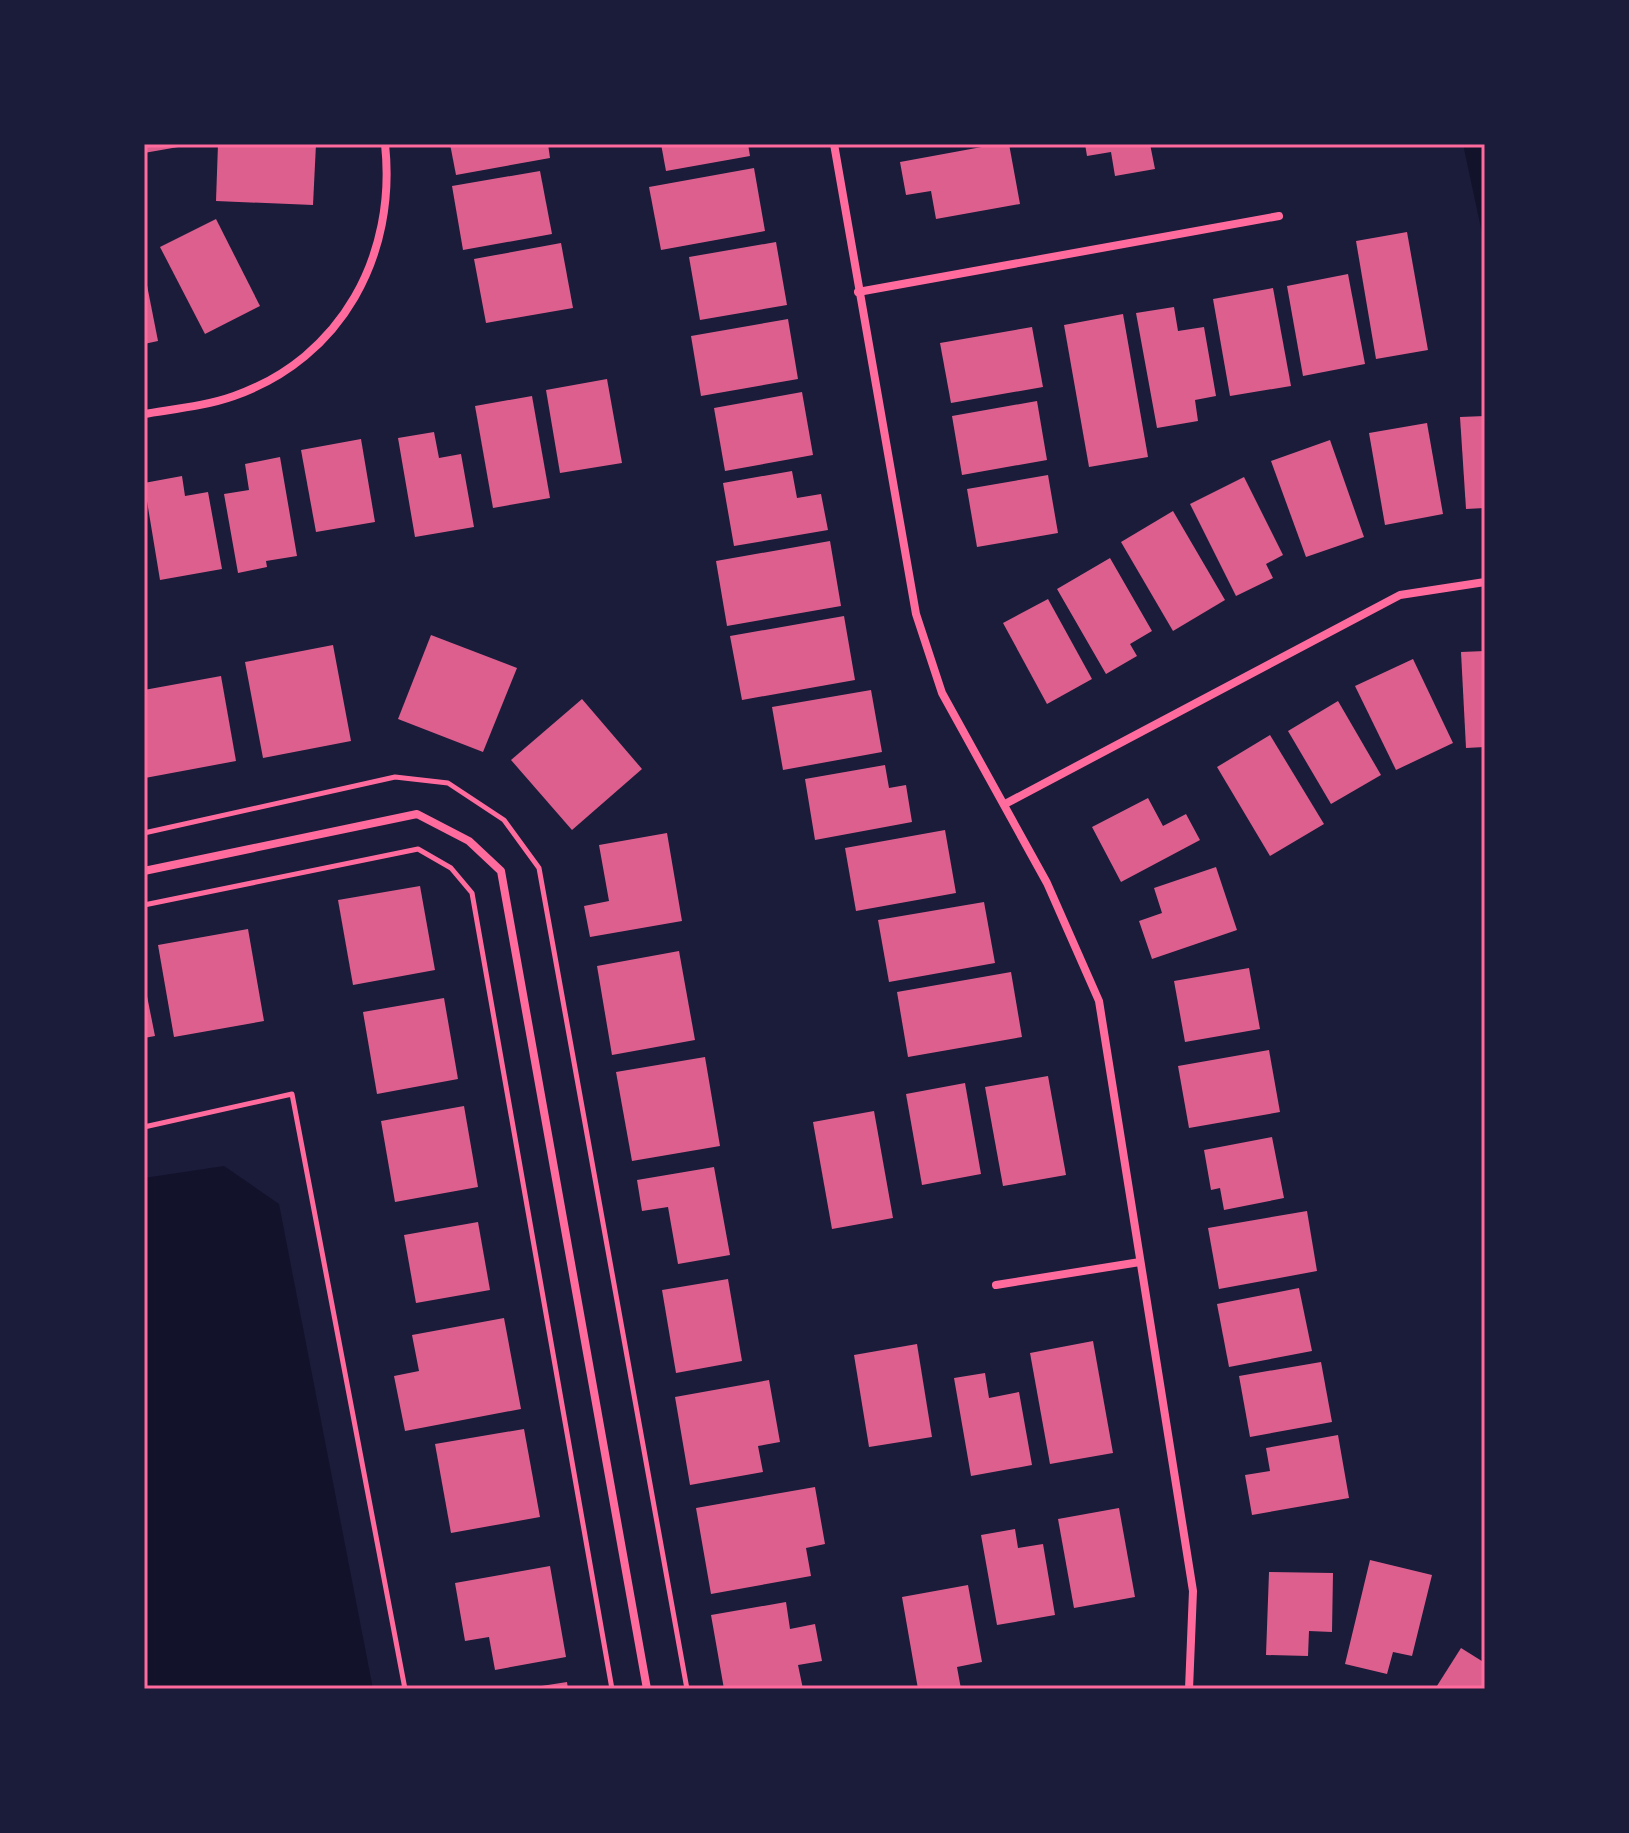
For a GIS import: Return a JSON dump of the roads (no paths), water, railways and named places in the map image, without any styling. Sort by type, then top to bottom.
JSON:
[{"type":"street","points":[[144,414],[219,400],[259,386],[285,373],[334,330],[351,306],[375,255],[387,201],[385,144]]},
{"type":"street","points":[[834,144],[916,614],[942,693],[1047,883],[1099,1001],[1193,1591],[1189,1689]]},
{"type":"street","points":[[858,292],[1279,216]]},
{"type":"street","points":[[1005,804],[1400,595],[1485,582]]},
{"type":"street","points":[[144,871],[417,814],[469,841],[501,871],[647,1689]]},
{"type":"street","points":[[996,1285],[1140,1262]]}]
